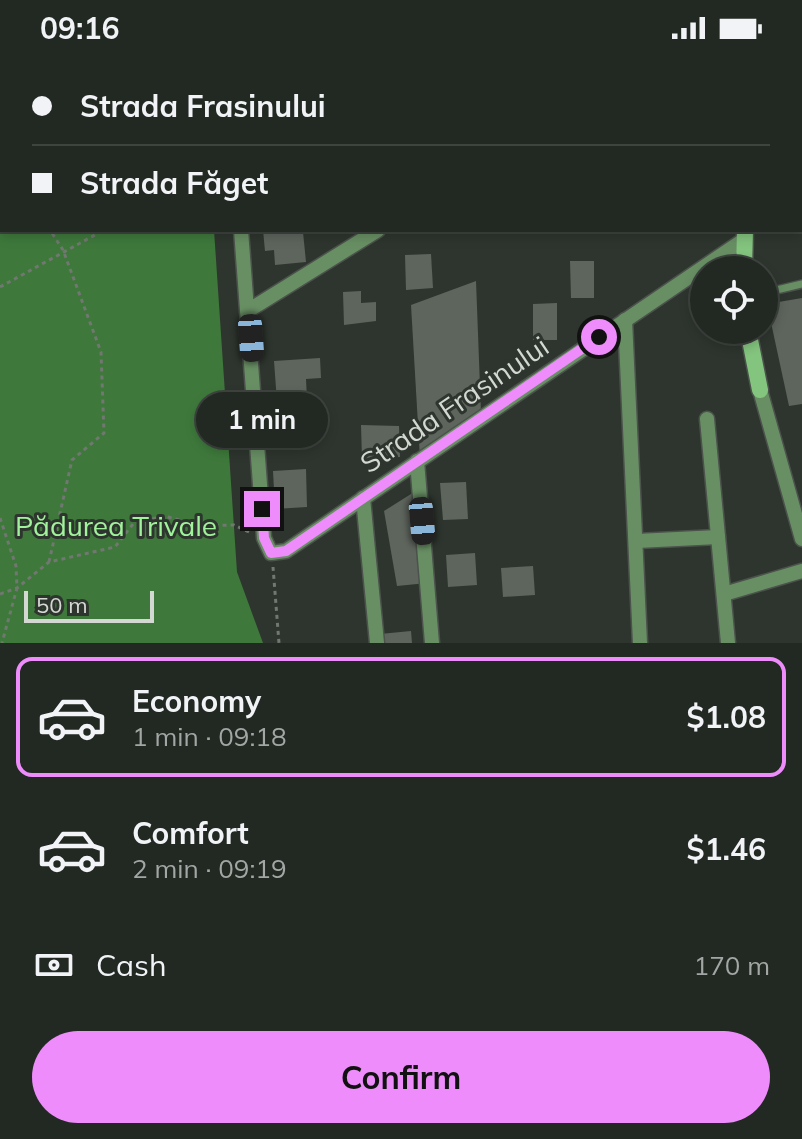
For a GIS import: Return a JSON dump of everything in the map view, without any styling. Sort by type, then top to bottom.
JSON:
[{"type":"street","points":[[241,232],[264,538],[271,553]]},
{"type":"street","points":[[249,310],[375,232]]},
{"type":"street","points":[[744,256],[745,234]]},
{"type":"street","name":"Strada Frasinului","points":[[271,553],[286,551],[625,320],[745,234]]},
{"type":"street","points":[[625,320],[640,643]]},
{"type":"street","points":[[751,344],[760,390],[802,539]]},
{"type":"street","points":[[707,419],[728,643]]},
{"type":"street","points":[[417,461],[432,643]]},
{"type":"street","points":[[363,498],[377,643]]},
{"type":"street","points":[[637,541],[718,537]]},
{"type":"street","points":[[724,594],[802,571]]},
{"type":"lane","points":[[778,290],[802,284]]},
{"type":"path","points":[[49,562],[72,460],[104,433],[101,352],[63,250],[51,232]]},
{"type":"path","points":[[0,287],[100,232]]},
{"type":"path","points":[[0,594],[17,588],[49,562],[115,547],[133,524],[164,516],[203,526],[234,525],[264,538]]},
{"type":"path","points":[[0,518],[16,566],[17,588],[0,635]]},
{"type":"path","points":[[271,553],[279,643]]},
{"type":"path","points":[[2,643],[3,630]]},
{"type":"green space","name":"Pădurea Trivale","points":[[0,232],[214,232],[237,572],[263,643],[0,643]]},
{"type":"building","points":[[263,232],[303,232],[306,262],[275,265],[274,250],[265,251]]},
{"type":"building","points":[[431,254],[433,288],[406,290],[405,255]]},
{"type":"building","points":[[570,261],[594,261],[594,298],[571,298]]},
{"type":"building","points":[[476,281],[481,413],[420,459],[411,305]]},
{"type":"building","points":[[361,291],[361,303],[376,302],[376,321],[344,325],[343,292]]},
{"type":"building","points":[[802,298],[802,404],[789,406],[776,344],[778,302]]},
{"type":"building","points":[[557,303],[557,340],[533,340],[533,304]]},
{"type":"building","points":[[320,358],[321,378],[306,379],[307,400],[277,402],[274,361]]},
{"type":"building","points":[[361,425],[399,426],[400,457],[362,459]]},
{"type":"building","points":[[306,469],[307,507],[275,509],[273,471]]},
{"type":"building","points":[[466,482],[468,519],[443,520],[440,483]]},
{"type":"building","points":[[419,489],[427,583],[397,586],[384,511]]},
{"type":"building","points":[[475,553],[477,585],[448,587],[446,555]]},
{"type":"building","points":[[533,566],[535,595],[503,597],[501,568]]},
{"type":"building","points":[[411,631],[412,643],[381,643],[380,634]]},
{"type":"route","points":[[262,509],[264,538],[271,553],[286,551],[599,337]]}]
